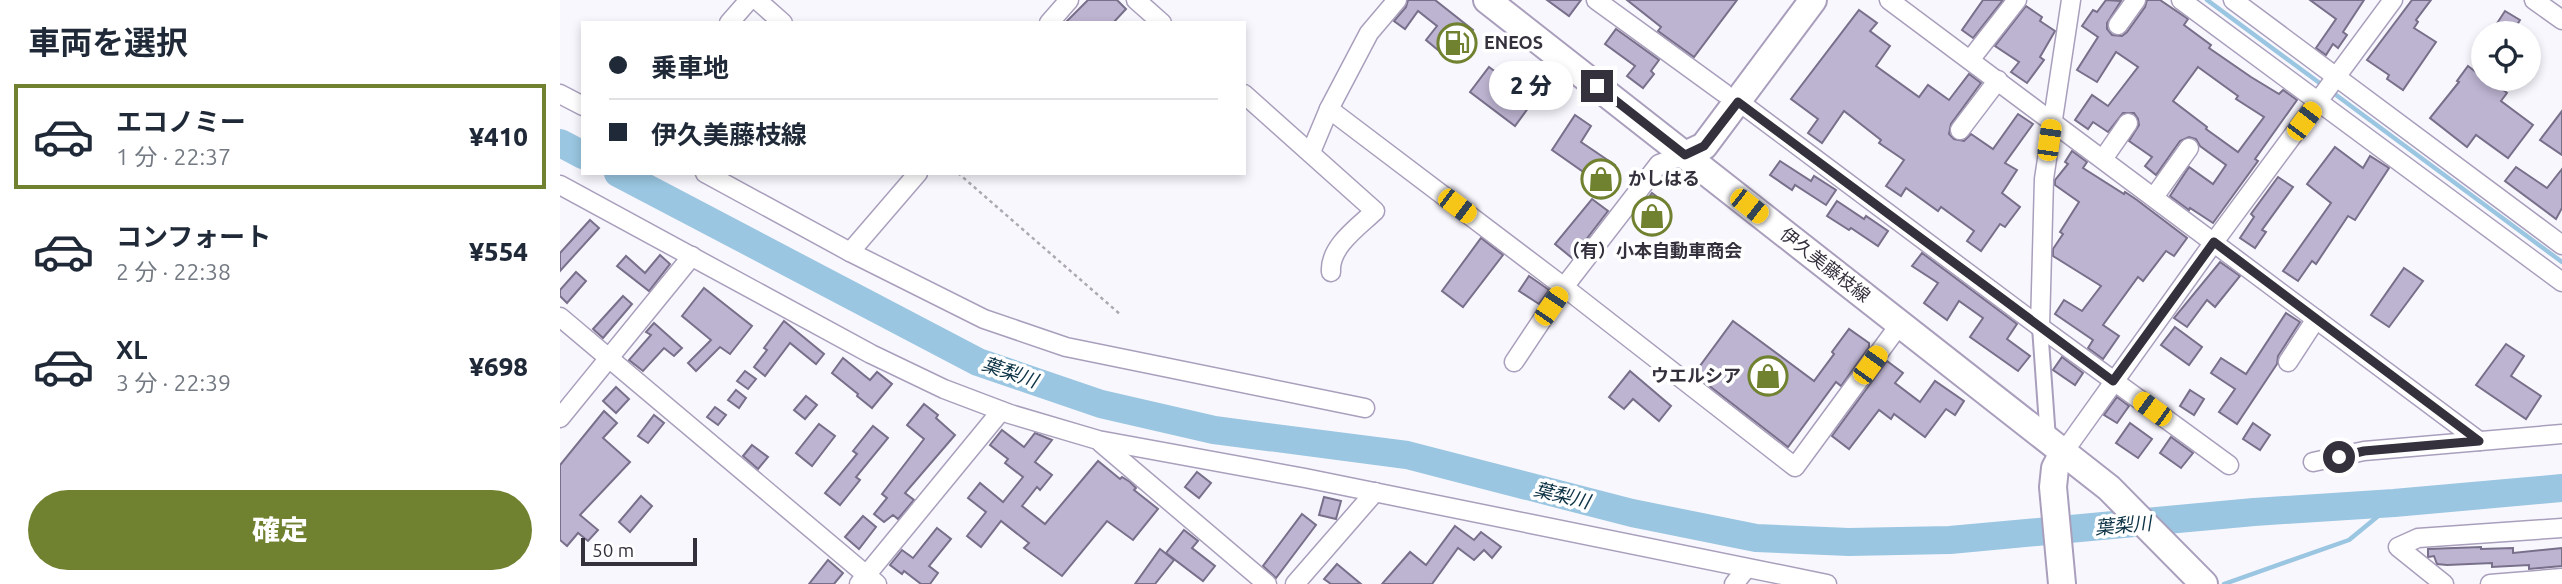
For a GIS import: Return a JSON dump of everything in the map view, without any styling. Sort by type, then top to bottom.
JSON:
[{"type":"main road","name":"伊久美藤枝線","points":[[1487,0],[2109,488],[2204,584]]},
{"type":"main road","points":[[1731,97],[1796,0]]},
{"type":"main road","points":[[1685,155],[1688,140],[1731,97],[1813,0]]},
{"type":"main road","points":[[2056,447],[2053,487],[2061,580]]},
{"type":"street","points":[[731,21],[749,0]]},
{"type":"street","points":[[757,0],[781,21]]},
{"type":"street","points":[[1051,21],[1069,0]]},
{"type":"street","points":[[1136,0],[1160,21]]},
{"type":"street","points":[[1311,152],[1329,109],[1369,33],[1397,0]]},
{"type":"street","points":[[1596,0],[2230,465]]},
{"type":"street","points":[[1889,0],[2479,441]]},
{"type":"street","points":[[1970,60],[2017,0]]},
{"type":"street","points":[[2056,447],[2040,327],[2044,179],[2071,0]]},
{"type":"street","points":[[2118,25],[2136,0]]},
{"type":"street","points":[[2181,0],[2562,282]]},
{"type":"street","points":[[2233,0],[2562,245]]},
{"type":"street","points":[[2056,447],[2113,381],[2393,0]]},
{"type":"street","points":[[2534,0],[2562,20]]},
{"type":"street","points":[[1960,130],[1997,80]]},
{"type":"street","points":[[560,94],[581,105]]},
{"type":"street","points":[[1246,96],[1375,211],[1337,249],[1330,261],[1331,272]]},
{"type":"street","points":[[1329,109],[1795,467],[1900,324]]},
{"type":"street","points":[[2103,159],[2128,123]]},
{"type":"street","points":[[2154,197],[2189,148]]},
{"type":"street","points":[[1514,362],[1564,287],[1659,164],[1685,155]]},
{"type":"street","points":[[709,175],[850,252],[984,319],[1066,347],[1365,408]]},
{"type":"street","points":[[850,252],[916,175]]},
{"type":"street","points":[[560,185],[871,354],[944,389],[1001,411],[1098,440],[1376,492],[1827,584]]},
{"type":"street","points":[[560,418],[692,256]]},
{"type":"street","points":[[560,317],[867,581],[1001,411]]},
{"type":"street","points":[[2287,362],[2316,319]]},
{"type":"street","points":[[2313,462],[2364,451],[2562,434]]},
{"type":"street","points":[[1098,440],[1267,584]]},
{"type":"street","points":[[1295,584],[1376,492]]},
{"type":"street","points":[[2444,584],[2398,547],[2418,538],[2562,527]]},
{"type":"street","points":[[1734,584],[1746,569]]},
{"type":"street","points":[[2490,584],[2561,581]]},
{"type":"path","points":[[960,175],[1121,315]]},
{"type":"building","points":[[1088,0],[1117,0],[1126,9],[1115,21],[1067,21]]},
{"type":"building","points":[[1408,0],[1435,0],[1473,30],[1450,60],[1426,40],[1437,26],[1418,11],[1405,29],[1394,21],[1406,7]]},
{"type":"building","points":[[1547,0],[1581,0],[1569,16]]},
{"type":"building","points":[[1627,0],[1737,0],[1694,57],[1658,31],[1661,27]]},
{"type":"building","points":[[1983,0],[2003,0],[1973,38],[1962,30]]},
{"type":"building","points":[[2106,0],[2121,1],[2107,23],[2107,29],[2112,35],[2122,36],[2145,7],[2147,0],[2160,0],[2188,19],[2184,25],[2211,45],[2209,48],[2279,94],[2283,90],[2297,100],[2255,159],[2258,161],[2213,223],[2170,196],[2189,167],[2213,184],[2226,165],[2200,146],[2196,139],[2189,137],[2180,141],[2156,175],[2145,166],[2152,157],[2129,141],[2139,125],[2134,113],[2123,113],[2108,132],[2093,122],[2088,129],[2075,120],[2092,95],[2108,106],[2138,67],[2116,52],[2097,82],[2077,70],[2098,37],[2082,26],[2093,10],[2097,12]],"holes":[[[2198,67],[2238,96],[2236,99],[2264,117],[2238,152],[2173,101]]]},
{"type":"building","points":[[2310,0],[2364,0],[2343,32],[2347,35],[2338,48],[2333,44],[2326,55],[2316,48],[2336,19]]},
{"type":"building","points":[[2412,0],[2431,0],[2416,20],[2418,22],[2414,28],[2436,42],[2403,90],[2387,79],[2389,75],[2367,60]]},
{"type":"building","points":[[2026,6],[2042,17],[2040,21],[2055,31],[2040,57],[2044,60],[2027,83],[2011,72],[2019,62],[1995,46]]},
{"type":"building","points":[[1859,10],[1877,23],[1870,31],[1890,46],[1876,66],[1919,97],[1928,85],[1949,100],[1969,74],[1981,83],[1951,124],[1949,134],[1954,139],[1964,141],[1971,134],[1993,149],[2018,114],[2033,124],[2005,163],[2017,170],[2002,193],[2020,207],[2005,227],[2000,224],[1981,251],[1967,241],[1974,231],[1941,207],[1938,211],[1906,188],[1901,196],[1886,186],[1904,160],[1879,143],[1881,140],[1844,111],[1822,143],[1808,133],[1818,119],[1791,99]]},
{"type":"building","points":[[2505,11],[2520,20],[2519,21],[2499,21]]},
{"type":"building","points":[[1616,29],[1659,60],[1651,71],[1654,74],[1643,88],[1627,76],[1635,66],[1605,44]]},
{"type":"building","points":[[2468,66],[2471,68],[2471,91],[2505,91],[2507,93],[2501,101],[2533,125],[2508,158],[2476,135],[2467,147],[2430,118],[2459,82],[2457,81]]},
{"type":"building","points":[[1489,67],[1534,100],[1515,126],[1470,92]]},
{"type":"building","points":[[2562,111],[2562,155],[2540,140]]},
{"type":"building","points":[[1575,115],[1591,126],[1581,142],[1615,165],[1602,185],[1552,150]]},
{"type":"building","points":[[2335,147],[2363,168],[2370,156],[2389,168],[2355,220],[2348,216],[2316,264],[2312,261],[2298,281],[2283,271],[2331,203],[2307,184]]},
{"type":"building","points":[[2072,151],[2087,162],[2083,168],[2137,200],[2187,238],[2174,256],[2166,251],[2143,281],[2138,277],[2103,325],[2119,336],[2103,359],[2088,348],[2093,340],[2055,314],[2064,300],[2082,311],[2101,286],[2053,256],[2053,249],[2063,234],[2060,232],[2079,202],[2055,185],[2055,180],[2068,164],[2065,162]]},
{"type":"building","points":[[1780,161],[1811,181],[1814,176],[1836,190],[1826,205],[1795,185],[1792,190],[1770,175]]},
{"type":"building","points":[[2516,167],[2547,188],[2562,169],[2562,208],[2556,219],[2505,181]]},
{"type":"building","points":[[2278,177],[2293,187],[2262,230],[2266,232],[2255,248],[2240,238],[2254,217],[2251,214]]},
{"type":"building","points":[[1652,193],[1668,205],[1653,225],[1637,213]]},
{"type":"building","points":[[1592,199],[1608,211],[1572,258],[1555,244]]},
{"type":"building","points":[[1837,201],[1888,231],[1878,246],[1827,216]]},
{"type":"building","points":[[590,220],[599,228],[560,271],[560,253]]},
{"type":"building","points":[[1481,238],[1503,255],[1463,307],[1442,291]]},
{"type":"building","points":[[1922,253],[2017,324],[2007,339],[2030,356],[2018,371],[1970,337],[1983,318],[1959,301],[1947,320],[1924,303],[1938,283],[1912,266]]},
{"type":"building","points":[[660,255],[670,264],[649,291],[617,266],[626,256],[645,273]]},
{"type":"building","points":[[2220,262],[2240,276],[2215,307],[2207,300],[2187,327],[2174,318]]},
{"type":"building","points":[[2404,268],[2423,281],[2389,327],[2371,315]]},
{"type":"building","points":[[576,272],[586,281],[567,303],[560,296],[560,290]]},
{"type":"building","points":[[1529,276],[1549,290],[1539,304],[1519,291]]},
{"type":"building","points":[[704,288],[752,326],[730,354],[720,347],[696,371],[688,363],[711,340],[682,316]]},
{"type":"building","points":[[623,296],[632,304],[603,338],[593,329]]},
{"type":"building","points":[[2286,313],[2300,322],[2278,356],[2277,364],[2237,424],[2219,412],[2235,389],[2211,373],[2221,358],[2246,374]]},
{"type":"building","points":[[784,321],[824,354],[816,364],[790,343],[765,376],[754,367]]},
{"type":"building","points":[[1733,321],[1814,381],[1849,329],[1869,343],[1869,347],[1841,386],[1836,382],[1788,447],[1694,374]]},
{"type":"building","points":[[654,323],[682,348],[674,356],[664,348],[643,371],[629,360],[651,335],[646,332]]},
{"type":"building","points":[[2175,327],[2202,347],[2189,365],[2161,345]]},
{"type":"building","points":[[2506,344],[2524,356],[2511,376],[2541,396],[2526,419],[2476,385]]},
{"type":"building","points":[[2062,357],[2083,373],[2075,385],[2053,370]]},
{"type":"building","points":[[843,358],[870,380],[877,372],[892,384],[872,408],[832,373]]},
{"type":"building","points":[[1887,361],[1903,373],[1895,383],[1920,402],[1935,381],[1964,401],[1955,415],[1946,409],[1925,437],[1894,414],[1891,419],[1879,410],[1849,449],[1832,436]]},
{"type":"building","points":[[745,371],[756,379],[748,389],[737,381]]},
{"type":"building","points":[[1630,371],[1671,406],[1659,421],[1633,399],[1624,409],[1609,397]]},
{"type":"building","points":[[616,387],[629,399],[616,413],[603,401]]},
{"type":"building","points":[[736,390],[746,398],[739,408],[728,400]]},
{"type":"building","points":[[2190,390],[2204,399],[2194,415],[2180,406]]},
{"type":"building","points":[[806,396],[817,405],[805,419],[794,410]]},
{"type":"building","points":[[2117,397],[2129,406],[2117,423],[2104,415]]},
{"type":"building","points":[[924,404],[938,415],[936,418],[955,435],[905,493],[914,500],[898,519],[893,515],[884,522],[874,514],[887,498],[882,494],[924,439],[907,425]]},
{"type":"building","points":[[715,407],[726,415],[718,425],[707,417]]},
{"type":"building","points":[[604,411],[617,423],[603,438],[630,462],[580,515],[598,530],[588,541],[578,533],[567,546],[560,540],[560,465]]},
{"type":"building","points":[[654,415],[664,423],[648,443],[638,436]]},
{"type":"building","points":[[2130,423],[2152,439],[2138,458],[2116,443]]},
{"type":"building","points":[[2253,423],[2270,435],[2260,450],[2243,439]]},
{"type":"building","points":[[819,424],[835,436],[812,466],[796,453]]},
{"type":"building","points":[[873,426],[888,438],[856,477],[860,480],[840,505],[825,493],[857,454],[853,451]]},
{"type":"building","points":[[1002,430],[1024,447],[1035,433],[1052,440],[1035,462],[1052,475],[1040,490],[1037,487],[1022,506],[1045,524],[1098,461],[1120,479],[1122,477],[1130,482],[1136,488],[1134,490],[1158,509],[1133,540],[1107,521],[1062,576],[1024,548],[1029,543],[1001,521],[981,547],[967,536],[986,512],[968,498],[980,483],[1003,502],[1023,477],[1005,463],[1008,459],[990,445]]},
{"type":"building","points":[[2171,437],[2193,453],[2181,468],[2160,453]]},
{"type":"building","points":[[752,445],[768,457],[758,469],[743,456]]},
{"type":"building","points":[[1197,472],[1211,483],[1199,498],[1185,487]]},
{"type":"building","points":[[641,496],[652,506],[630,532],[619,522]]},
{"type":"building","points":[[1324,497],[1341,501],[1336,519],[1319,515]]},
{"type":"building","points":[[1302,514],[1316,525],[1276,578],[1263,566]]},
{"type":"building","points":[[863,516],[876,527],[859,549],[845,537]]},
{"type":"building","points":[[1455,526],[1474,540],[1481,532],[1501,547],[1492,558],[1484,550],[1474,560],[1458,548],[1432,584],[1382,584],[1410,552],[1426,565]]},
{"type":"building","points":[[937,528],[951,539],[929,566],[938,573],[930,584],[921,584],[904,571],[902,574],[890,565],[902,550],[913,558]]},
{"type":"building","points":[[1184,530],[1198,541],[1192,548],[1215,566],[1203,581],[1166,553]]},
{"type":"building","points":[[2513,548],[2513,553],[2562,548],[2562,566],[2529,569],[2529,565],[2492,567],[2492,563],[2447,565],[2437,564],[2434,556],[2428,557],[2428,549]]},
{"type":"building","points":[[1160,549],[1174,560],[1155,584],[1135,584]]},
{"type":"building","points":[[828,560],[843,573],[834,584],[809,584]]},
{"type":"building","points":[[1337,564],[1361,584],[1331,584],[1324,579]]},
{"type":"waterway","points":[[2207,0],[2325,87]]},
{"type":"waterway","points":[[2332,92],[2562,262]]},
{"type":"waterway","name":"葉梨川","points":[[560,143],[581,154]]},
{"type":"waterway","name":"葉梨川","points":[[622,175],[978,362],[1101,404],[1214,430],[1407,455],[1632,513],[1756,538],[1849,542],[1950,540],[2254,512],[2562,488]]},
{"type":"waterway","points":[[2224,584],[2349,540],[2394,503]]},
{"type":"place","name":"ENEOS","points":[[1457,43]]},
{"type":"place","name":"かしはる","points":[[1601,179]]},
{"type":"place","name":"（有）小本自動車商会","points":[[1652,216]]},
{"type":"place","name":"ウエルシア","points":[[1768,376]]},
{"type":"route","points":[[1597,86],[1685,155],[1704,146],[1738,102],[2113,381],[2214,242],[2479,441],[2364,451],[2339,457]]}]
